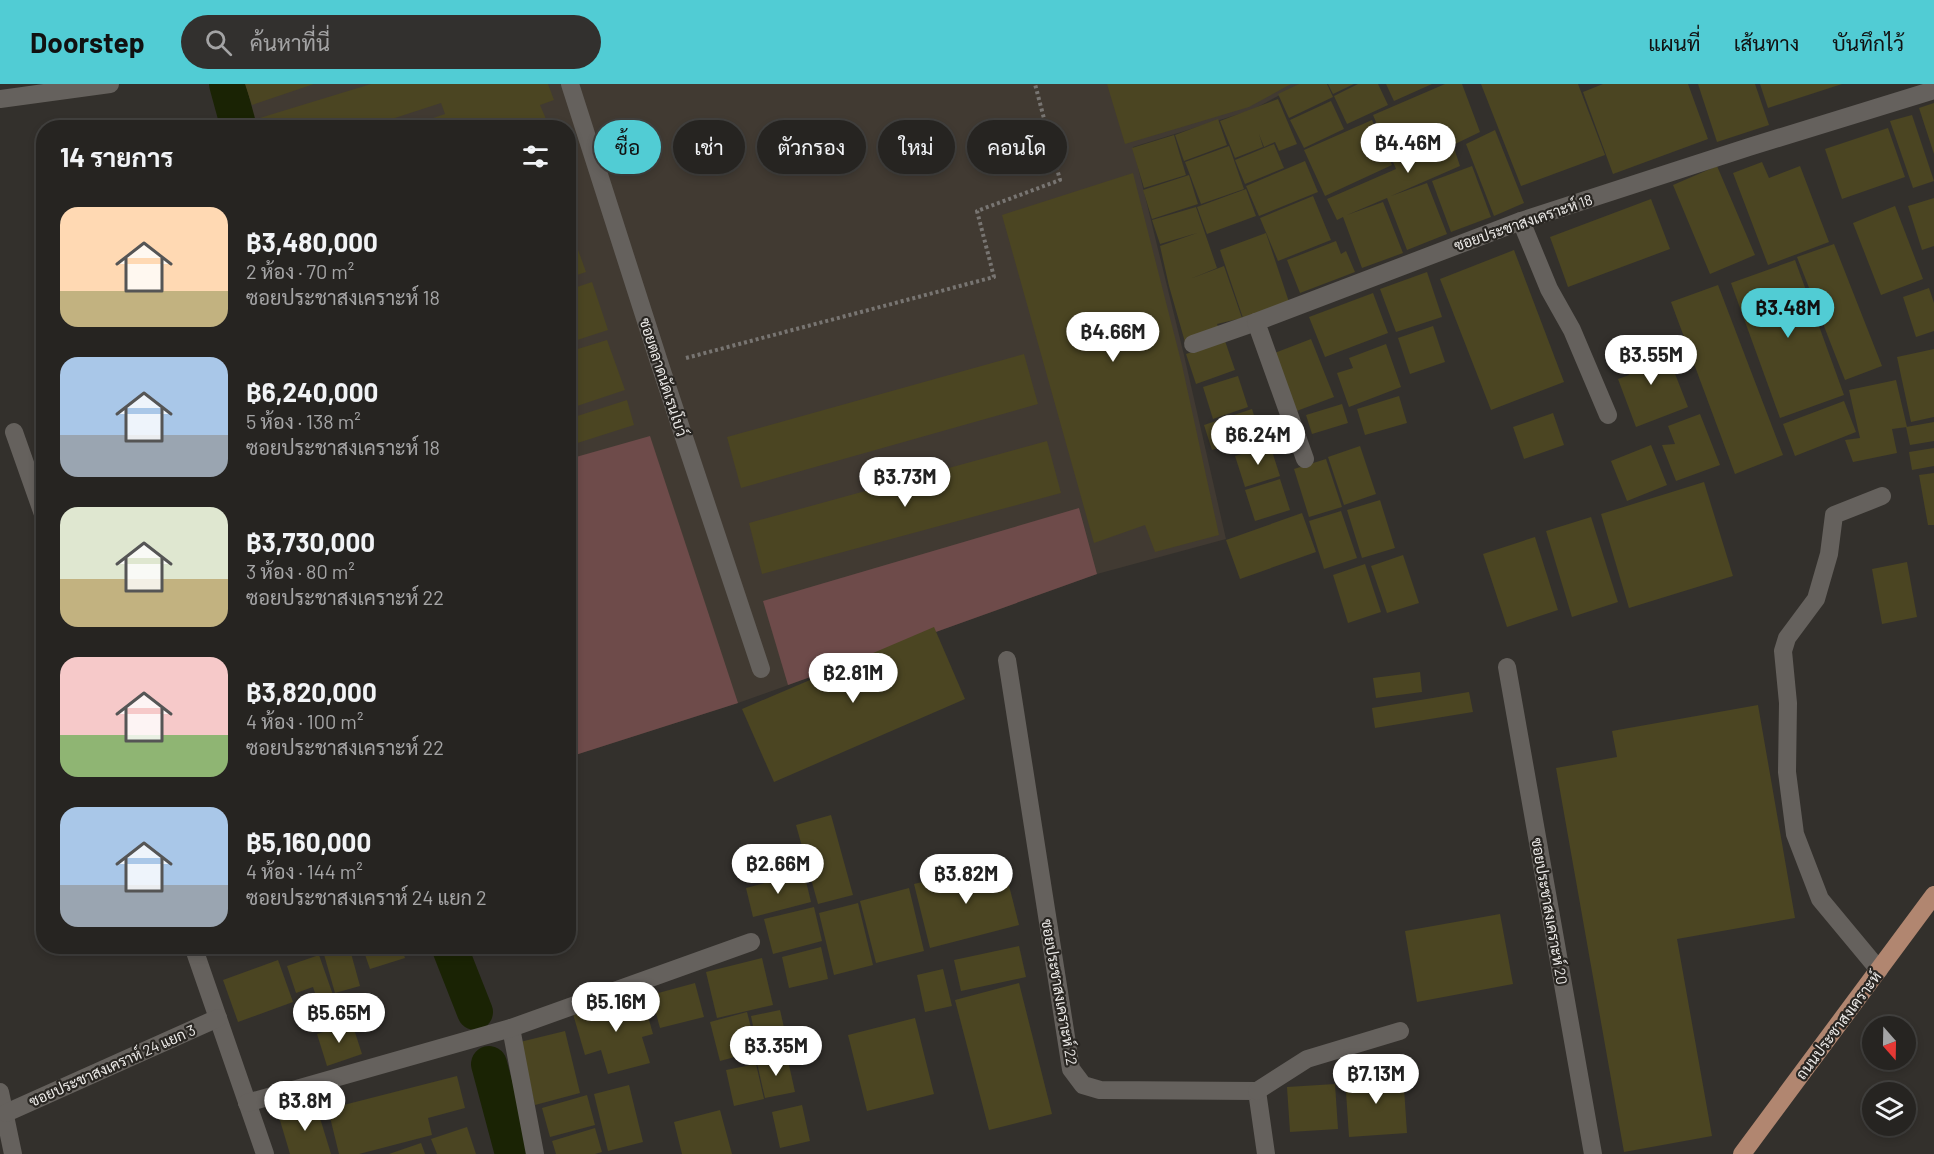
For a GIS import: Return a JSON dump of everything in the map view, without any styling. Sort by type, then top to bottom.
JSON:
[{"type":"main road","name":"ถนนประชาสงเคราะห์","points":[[1742,1154],[1934,895]]},
{"type":"street","points":[[0,99],[110,84]]},
{"type":"street","name":"ซอยตลาดนัดเรนโบว์","points":[[570,84],[761,669]]},
{"type":"street","name":"ซอยประชาสงเคราะห์ 18","points":[[1193,344],[1521,221],[1934,90]]},
{"type":"street","points":[[1521,221],[1549,290],[1572,330],[1608,415]]},
{"type":"street","points":[[1256,322],[1305,459]]},
{"type":"street","points":[[14,432],[36,494]]},
{"type":"street","points":[[1879,970],[1820,899],[1795,834],[1787,772],[1788,703],[1783,651],[1787,638],[1816,599],[1828,554],[1834,515],[1882,496]]},
{"type":"street","name":"ซอยประชาสงเคราะห์ 22","points":[[1006,660],[1071,1070],[1083,1085],[1100,1090],[1257,1091]]},
{"type":"street","name":"ซอยประชาสงเคราะห์ 20","points":[[1507,667],[1593,1154]]},
{"type":"street","points":[[247,1103],[511,1028],[751,942]]},
{"type":"street","points":[[196,954],[265,1154]]},
{"type":"street","name":"ซอยประชาสงเคราห์ 24 แยก 3","points":[[6,1113],[218,1018]]},
{"type":"street","points":[[511,1028],[535,1154]]},
{"type":"street","points":[[1266,1154],[1257,1091],[1307,1059],[1400,1031]]},
{"type":"street","points":[[0,1092],[14,1154]]},
{"type":"path","points":[[660,365],[994,277],[977,211],[1060,180],[1035,84]]},
{"type":"shaded area","points":[[237,84],[1300,84],[1252,110],[1133,147],[1226,539],[1097,574],[738,703],[576,755],[576,120],[250,120]]},
{"type":"shaded area","points":[[650,436],[738,703],[576,755],[576,457]]},
{"type":"shaded area","points":[[1079,508],[1097,574],[788,685],[763,601]]},
{"type":"building","points":[[245,84],[314,84],[252,105]]},
{"type":"building","points":[[371,84],[548,84],[554,100],[540,105],[546,119],[544,120],[427,120],[445,114],[441,103],[389,120],[253,120]]},
{"type":"building","points":[[1107,84],[1291,84],[1249,107],[1125,144]]},
{"type":"building","points":[[1299,84],[1327,84],[1333,97],[1289,118],[1278,94]]},
{"type":"building","points":[[1328,84],[1354,84],[1333,94]]},
{"type":"building","points":[[1358,84],[1378,84],[1388,105],[1347,124],[1334,96]]},
{"type":"building","points":[[1386,84],[1432,84],[1394,101]]},
{"type":"building","points":[[1445,84],[1462,84],[1480,132],[1453,145],[1460,166],[1391,196],[1427,183],[1447,234],[1407,250],[1387,198],[1347,215],[1383,202],[1403,253],[1362,268],[1343,217],[1337,220],[1327,199],[1396,169],[1373,115]]},
{"type":"building","points":[[1481,84],[1578,84],[1605,155],[1521,186]]},
{"type":"building","points":[[1603,84],[1688,84],[1708,139],[1613,174],[1583,92]]},
{"type":"building","points":[[1698,84],[1755,84],[1769,125],[1717,142]]},
{"type":"building","points":[[1760,84],[1842,84],[1768,108]]},
{"type":"building","points":[[1278,99],[1297,144],[1279,151],[1275,142],[1264,147],[1259,134],[1263,147],[1235,158],[1220,121]]},
{"type":"building","points":[[1331,101],[1344,129],[1304,148],[1290,120]]},
{"type":"building","points":[[1934,103],[1934,154],[1919,108]]},
{"type":"building","points":[[1912,115],[1934,181],[1913,188],[1890,121]]},
{"type":"building","points":[[1218,119],[1227,145],[1184,161],[1175,135]]},
{"type":"building","points":[[1372,120],[1392,165],[1325,196],[1304,150]]},
{"type":"building","points":[[1888,128],[1905,177],[1842,199],[1825,149]]},
{"type":"building","points":[[1495,130],[1524,203],[1494,216],[1466,144]]},
{"type":"building","points":[[1174,135],[1186,175],[1144,188],[1132,148]]},
{"type":"building","points":[[1274,144],[1284,168],[1245,184],[1235,160]]},
{"type":"building","points":[[1229,146],[1244,189],[1201,204],[1185,162]]},
{"type":"building","points":[[1305,161],[1318,192],[1259,216],[1246,186]]},
{"type":"building","points":[[1762,162],[1769,178],[1800,166],[1829,242],[1768,265],[1733,173]]},
{"type":"building","points":[[1472,166],[1491,217],[1451,232],[1432,181]]},
{"type":"building","points":[[1717,166],[1755,255],[1710,274],[1673,185]]},
{"type":"building","points":[[1133,173],[1182,365],[1219,535],[1155,552],[1145,525],[1094,543],[1002,215]]},
{"type":"building","points":[[1189,175],[1198,204],[1152,219],[1143,190]]},
{"type":"building","points":[[1246,189],[1256,216],[1207,234],[1197,207]]},
{"type":"building","points":[[1313,196],[1331,240],[1278,261],[1260,218]]},
{"type":"building","points":[[1934,198],[1934,246],[1922,250],[1908,206]]},
{"type":"building","points":[[1651,199],[1670,249],[1568,287],[1550,237]]},
{"type":"building","points":[[1895,206],[1923,279],[1881,295],[1853,223]]},
{"type":"building","points":[[1196,207],[1217,268],[1190,279],[1224,266],[1242,318],[1217,324],[1220,330],[1185,342],[1160,246],[1197,233],[1160,244],[1152,220]]},
{"type":"building","points":[[1266,233],[1289,302],[1243,318],[1220,250]]},
{"type":"building","points":[[1336,241],[1341,254],[1346,251],[1355,272],[1300,293],[1287,260]]},
{"type":"building","points":[[576,244],[586,272],[576,275]]},
{"type":"building","points":[[1834,244],[1882,366],[1845,380],[1797,257]]},
{"type":"building","points":[[1514,250],[1564,382],[1491,410],[1440,279]]},
{"type":"building","points":[[1795,260],[1844,395],[1780,418],[1731,283]]},
{"type":"building","points":[[1427,272],[1442,317],[1396,332],[1380,289]]},
{"type":"building","points":[[592,282],[608,330],[576,340],[576,287]]},
{"type":"building","points":[[1718,285],[1783,455],[1735,474],[1671,302]]},
{"type":"building","points":[[1929,288],[1934,303],[1934,331],[1916,337],[1903,297]]},
{"type":"building","points":[[1373,293],[1388,333],[1325,357],[1309,317]]},
{"type":"building","points":[[1433,326],[1445,362],[1410,374],[1398,338]]},
{"type":"building","points":[[1311,339],[1334,397],[1294,412],[1272,354]]},
{"type":"building","points":[[607,340],[625,390],[576,406],[576,350]]},
{"type":"building","points":[[1225,341],[1235,370],[1196,384],[1186,354]]},
{"type":"building","points":[[1663,343],[1688,407],[1636,427],[1618,379],[1629,375],[1623,358]]},
{"type":"building","points":[[1386,344],[1401,387],[1349,407],[1337,373],[1353,368],[1349,358]]},
{"type":"building","points":[[1934,349],[1934,417],[1911,422],[1897,357]]},
{"type":"building","points":[[1024,354],[1038,404],[741,488],[727,437]]},
{"type":"building","points":[[1238,376],[1248,407],[1213,419],[1203,387]]},
{"type":"building","points":[[1896,380],[1907,427],[1892,429],[1897,453],[1853,462],[1845,440],[1860,438],[1849,390]]},
{"type":"building","points":[[1399,396],[1407,423],[1365,435],[1357,409]]},
{"type":"building","points":[[627,400],[634,425],[576,443],[576,416]]},
{"type":"building","points":[[1844,401],[1856,432],[1795,456],[1783,424]]},
{"type":"building","points":[[1342,404],[1348,423],[1312,434],[1306,415]]},
{"type":"building","points":[[1252,409],[1260,434],[1212,450],[1204,425]]},
{"type":"building","points":[[1553,413],[1564,445],[1524,459],[1513,427]]},
{"type":"building","points":[[1700,414],[1720,465],[1676,481],[1662,445],[1675,444],[1668,426]]},
{"type":"building","points":[[1934,422],[1934,441],[1910,445],[1906,427]]},
{"type":"building","points":[[1047,441],[1061,493],[762,574],[749,523]]},
{"type":"building","points":[[1270,445],[1280,476],[1245,487],[1235,456]]},
{"type":"building","points":[[1651,445],[1667,485],[1627,501],[1611,461]]},
{"type":"building","points":[[1360,446],[1376,494],[1344,505],[1328,457]]},
{"type":"building","points":[[1934,448],[1934,466],[1912,470],[1909,452]]},
{"type":"building","points":[[1326,459],[1342,507],[1309,517],[1294,469]]},
{"type":"building","points":[[1934,473],[1934,525],[1928,525],[1919,475]]},
{"type":"building","points":[[1280,479],[1290,510],[1255,521],[1245,490]]},
{"type":"building","points":[[1704,482],[1733,576],[1629,608],[1601,514]]},
{"type":"building","points":[[1380,500],[1395,548],[1362,558],[1347,510]]},
{"type":"building","points":[[1341,511],[1357,558],[1324,569],[1309,521]]},
{"type":"building","points":[[1302,513],[1316,552],[1240,579],[1226,540]]},
{"type":"building","points":[[1591,517],[1618,602],[1572,617],[1546,531]]},
{"type":"building","points":[[1535,537],[1558,610],[1507,627],[1483,554]]},
{"type":"building","points":[[1403,555],[1419,603],[1387,613],[1371,566]]},
{"type":"building","points":[[1907,562],[1917,617],[1882,624],[1872,569]]},
{"type":"building","points":[[1365,564],[1381,612],[1348,623],[1333,575]]},
{"type":"building","points":[[934,627],[965,699],[774,782],[742,709]]},
{"type":"building","points":[[1420,672],[1422,692],[1376,698],[1373,678]]},
{"type":"building","points":[[1469,692],[1473,712],[1375,728],[1372,708]]},
{"type":"building","points":[[1758,705],[1795,918],[1677,939],[1712,1136],[1624,1152],[1556,768],[1617,757],[1612,731]]},
{"type":"building","points":[[831,815],[853,895],[818,904],[796,825]]},
{"type":"building","points":[[1003,862],[1019,925],[930,948],[914,884]]},
{"type":"building","points":[[804,873],[811,902],[753,917],[746,888]]},
{"type":"building","points":[[909,888],[924,951],[876,963],[860,901]]},
{"type":"building","points":[[858,903],[873,965],[834,975],[819,913]]},
{"type":"building","points":[[814,907],[822,941],[773,954],[764,919]]},
{"type":"building","points":[[1500,914],[1513,984],[1417,1002],[1405,931]]},
{"type":"building","points":[[1019,946],[1026,977],[961,991],[954,960]]},
{"type":"building","points":[[821,947],[828,979],[789,988],[782,957]]},
{"type":"building","points":[[324,954],[351,954],[360,986],[335,993]]},
{"type":"building","points":[[365,954],[404,954],[405,958],[370,969]]},
{"type":"building","points":[[319,955],[338,1009],[322,1014],[313,987],[296,993],[287,966]]},
{"type":"building","points":[[762,958],[773,1005],[717,1018],[706,972]]},
{"type":"building","points":[[278,960],[293,1002],[238,1022],[223,980]]},
{"type":"building","points":[[943,969],[952,1006],[925,1012],[917,975]]},
{"type":"building","points":[[695,983],[704,1017],[660,1028],[651,995]]},
{"type":"building","points":[[1019,983],[1052,1114],[989,1130],[955,1000]]},
{"type":"building","points":[[642,995],[653,1034],[642,1037],[650,1063],[608,1074],[601,1050],[585,1055],[573,1014]]},
{"type":"building","points":[[780,1010],[788,1045],[758,1052],[751,1016]]},
{"type":"building","points":[[747,1012],[757,1051],[720,1061],[710,1022]]},
{"type":"building","points":[[915,1018],[934,1094],[867,1111],[848,1035]]},
{"type":"building","points":[[352,1023],[362,1054],[327,1066],[317,1034]]},
{"type":"building","points":[[565,1031],[580,1093],[535,1105],[520,1042]]},
{"type":"building","points":[[787,1056],[795,1092],[765,1098],[757,1063]]},
{"type":"building","points":[[756,1064],[764,1099],[734,1106],[726,1070]]},
{"type":"building","points":[[1403,1073],[1407,1133],[1349,1137],[1345,1077]]},
{"type":"building","points":[[457,1076],[465,1108],[428,1118],[432,1135],[359,1154],[339,1154],[328,1109]]},
{"type":"building","points":[[1335,1084],[1338,1129],[1290,1132],[1287,1087]]},
{"type":"building","points":[[629,1085],[643,1142],[608,1151],[594,1094]]},
{"type":"building","points":[[587,1095],[595,1125],[550,1137],[542,1108]]},
{"type":"building","points":[[316,1105],[331,1154],[290,1154],[279,1117]]},
{"type":"building","points":[[802,1105],[810,1141],[780,1148],[772,1112]]},
{"type":"building","points":[[720,1110],[732,1154],[682,1154],[674,1122]]},
{"type":"building","points":[[467,1127],[476,1154],[437,1154],[431,1139]]},
{"type":"building","points":[[595,1128],[602,1152],[556,1154],[552,1141]]},
{"type":"building","points":[[421,1143],[425,1154],[389,1154]]},
{"type":"waterway","points":[[227,84],[237,120]]},
{"type":"waterway","points":[[452,954],[475,1012]]},
{"type":"waterway","points":[[489,1064],[513,1154]]}]
